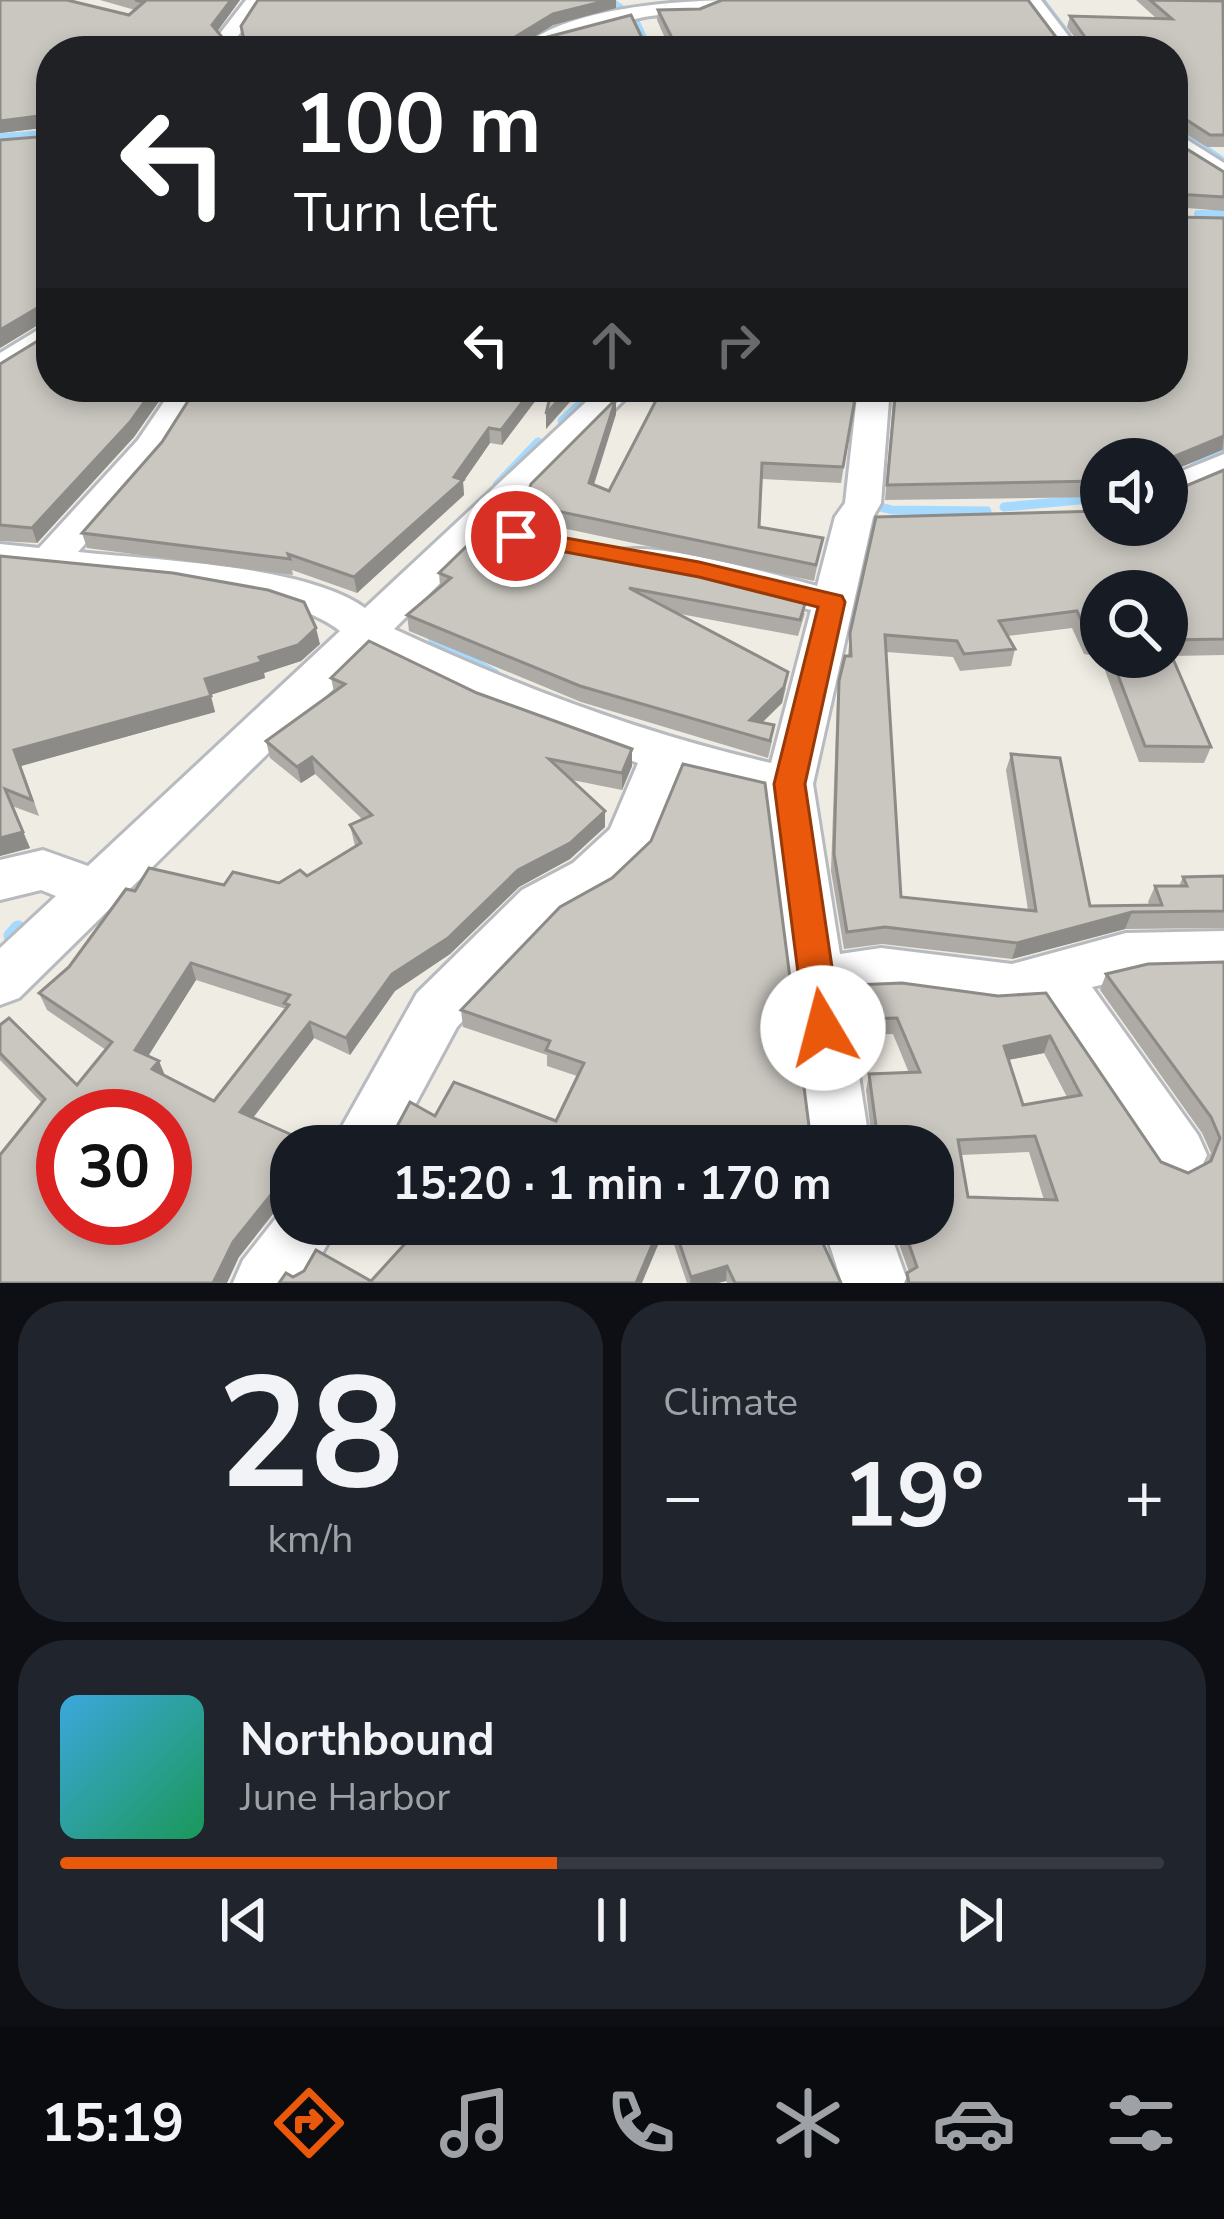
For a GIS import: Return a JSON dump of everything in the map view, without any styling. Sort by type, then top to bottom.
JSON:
[{"type":"street","points":[[228,36],[256,0]]},
{"type":"street","points":[[555,36],[632,8],[698,9],[736,0]]},
{"type":"street","points":[[1031,0],[1059,36]]},
{"type":"street","points":[[632,8],[652,36]]},
{"type":"street","points":[[1188,148],[1224,176]]},
{"type":"street","points":[[0,368],[36,342]]},
{"type":"street","points":[[50,560],[152,447],[180,402]]},
{"type":"street","points":[[0,982],[369,629],[495,532],[608,402]]},
{"type":"street","points":[[837,1125],[789,784],[832,602],[876,517],[863,503],[873,402]]},
{"type":"street","points":[[1188,481],[1224,465]]},
{"type":"street","points":[[578,549],[699,569],[832,602]]},
{"type":"street","points":[[0,556],[273,589],[339,609],[377,638],[496,694],[664,755],[789,784]]},
{"type":"street","points":[[373,1125],[437,1010],[540,905],[591,877],[612,852],[630,841],[664,755]]},
{"type":"street","points":[[0,880],[43,870],[96,890]]},
{"type":"street","points":[[818,988],[833,975],[858,972],[994,988],[1054,978],[1114,958],[1224,953]]},
{"type":"street","points":[[1054,978],[1178,1156]]},
{"type":"street","points":[[266,1283],[292,1245]]},
{"type":"street","points":[[862,1245],[874,1283]]},
{"type":"building","points":[[0,0],[67,0],[129,15],[144,2],[135,0],[231,0],[212,25],[221,36],[36,36],[36,116],[0,121]]},
{"type":"building","points":[[258,0],[609,0],[553,14],[517,36],[243,36],[241,26]]},
{"type":"building","points":[[722,0],[1028,0],[1055,36],[671,36],[658,10],[700,9]]},
{"type":"building","points":[[1150,0],[1223,1],[1224,135],[1210,135],[1188,121],[1188,36],[1084,36],[1070,16],[1172,19]]},
{"type":"building","points":[[631,15],[641,36],[551,36]]},
{"type":"building","points":[[36,137],[36,309],[0,330],[0,140]]},
{"type":"building","points":[[1188,150],[1224,172],[1224,197],[1188,195]]},
{"type":"building","points":[[1188,217],[1224,218],[1224,436],[1188,451],[1188,438],[1080,438],[1080,481],[887,485],[895,402],[1188,402]]},
{"type":"building","points":[[36,342],[36,402],[144,402],[32,528],[0,525],[0,364]]},
{"type":"building","points":[[187,402],[522,402],[501,430],[489,428],[454,477],[463,480],[354,577],[288,554],[290,559],[82,533],[162,442]]},
{"type":"building","points":[[615,402],[589,483],[609,491],[655,402],[854,402],[843,467],[762,463],[759,527],[823,538],[816,565],[523,504],[531,484]]},
{"type":"building","points":[[1224,470],[1224,639],[1188,640],[1188,570],[1080,570],[1080,618],[1077,611],[999,621],[1015,649],[964,654],[957,641],[885,635],[901,897],[1036,911],[1011,754],[1060,758],[1090,906],[1162,905],[1155,886],[1187,886],[1183,877],[1224,876],[1224,911],[1132,912],[1017,943],[885,927],[847,932],[834,854],[839,681],[845,656],[851,656],[850,633],[876,517],[1080,512],[1080,546],[1188,546],[1188,485]]},
{"type":"building","points":[[496,532],[699,570],[807,597],[800,620],[629,588],[788,672],[784,687],[750,720],[774,725],[770,741],[580,686],[407,615],[451,578],[439,573],[471,542],[487,547]]},
{"type":"building","points":[[0,556],[173,573],[268,590],[304,602],[316,628],[298,645],[259,657],[262,662],[205,679],[211,696],[14,750],[32,800],[5,789],[23,832],[0,838]]},
{"type":"building","points":[[369,641],[477,693],[632,749],[622,773],[549,759],[605,811],[570,843],[518,870],[448,938],[392,974],[346,1038],[310,1022],[240,1112],[270,1125],[270,1196],[233,1242],[213,1283],[0,1283],[0,1155],[36,1110],[36,1245],[192,1245],[192,1090],[214,1101],[289,1005],[284,1003],[290,995],[191,963],[135,1050],[159,1061],[152,1069],[191,1089],[36,1090],[0,1053],[0,1025],[9,1018],[77,1085],[112,1042],[39,993],[69,967],[126,889],[135,891],[149,868],[224,885],[233,872],[279,883],[300,870],[307,876],[361,843],[350,825],[372,815],[312,757],[297,767],[266,741],[345,684],[331,678]]},
{"type":"building","points":[[1119,678],[1181,678],[1211,747],[1145,746]]},
{"type":"building","points":[[683,764],[765,783],[809,1125],[398,1125],[410,1102],[435,1116],[454,1082],[556,1121],[584,1063],[546,1050],[550,1041],[461,1010],[560,907],[612,878],[651,841]]},
{"type":"building","points":[[1224,962],[1224,1283],[909,1283],[907,1273],[917,1267],[909,1245],[954,1245],[954,1125],[876,1125],[869,1074],[920,1072],[897,1018],[861,1019],[855,985],[902,983],[998,996],[1046,993],[1161,1162],[1188,1173],[1211,1161],[1220,1138],[1211,1117],[1106,974],[1148,964]],"holes":[[[1050,1036],[1081,1095],[1023,1105],[1004,1046]],[[1035,1136],[1057,1200],[968,1197],[958,1140]]]},
{"type":"building","points":[[404,1245],[652,1245],[636,1283],[279,1283],[286,1273],[293,1277],[304,1271],[316,1250],[371,1281]]},
{"type":"building","points":[[680,1245],[824,1245],[841,1283],[735,1283],[727,1266],[691,1277]]},
{"type":"waterway","points":[[611,0],[627,12]]},
{"type":"waterway","points":[[1042,0],[1068,34]]},
{"type":"waterway","points":[[636,20],[643,36]]},
{"type":"waterway","points":[[0,136],[36,134]]},
{"type":"waterway","points":[[1188,137],[1202,147]]},
{"type":"waterway","points":[[1198,144],[1224,162]]},
{"type":"waterway","points":[[1198,214],[1224,214]]},
{"type":"waterway","points":[[562,421],[583,402]]},
{"type":"waterway","points":[[497,485],[538,442]]},
{"type":"waterway","points":[[1191,469],[1224,448]]},
{"type":"waterway","points":[[1004,507],[1080,500]]},
{"type":"waterway","points":[[865,503],[892,510],[987,511]]},
{"type":"waterway","points":[[433,639],[495,674]]},
{"type":"waterway","points":[[11,936],[18,928]]},
{"type":"route","points":[[516,536],[699,569],[832,602],[789,784],[823,1028]]}]
